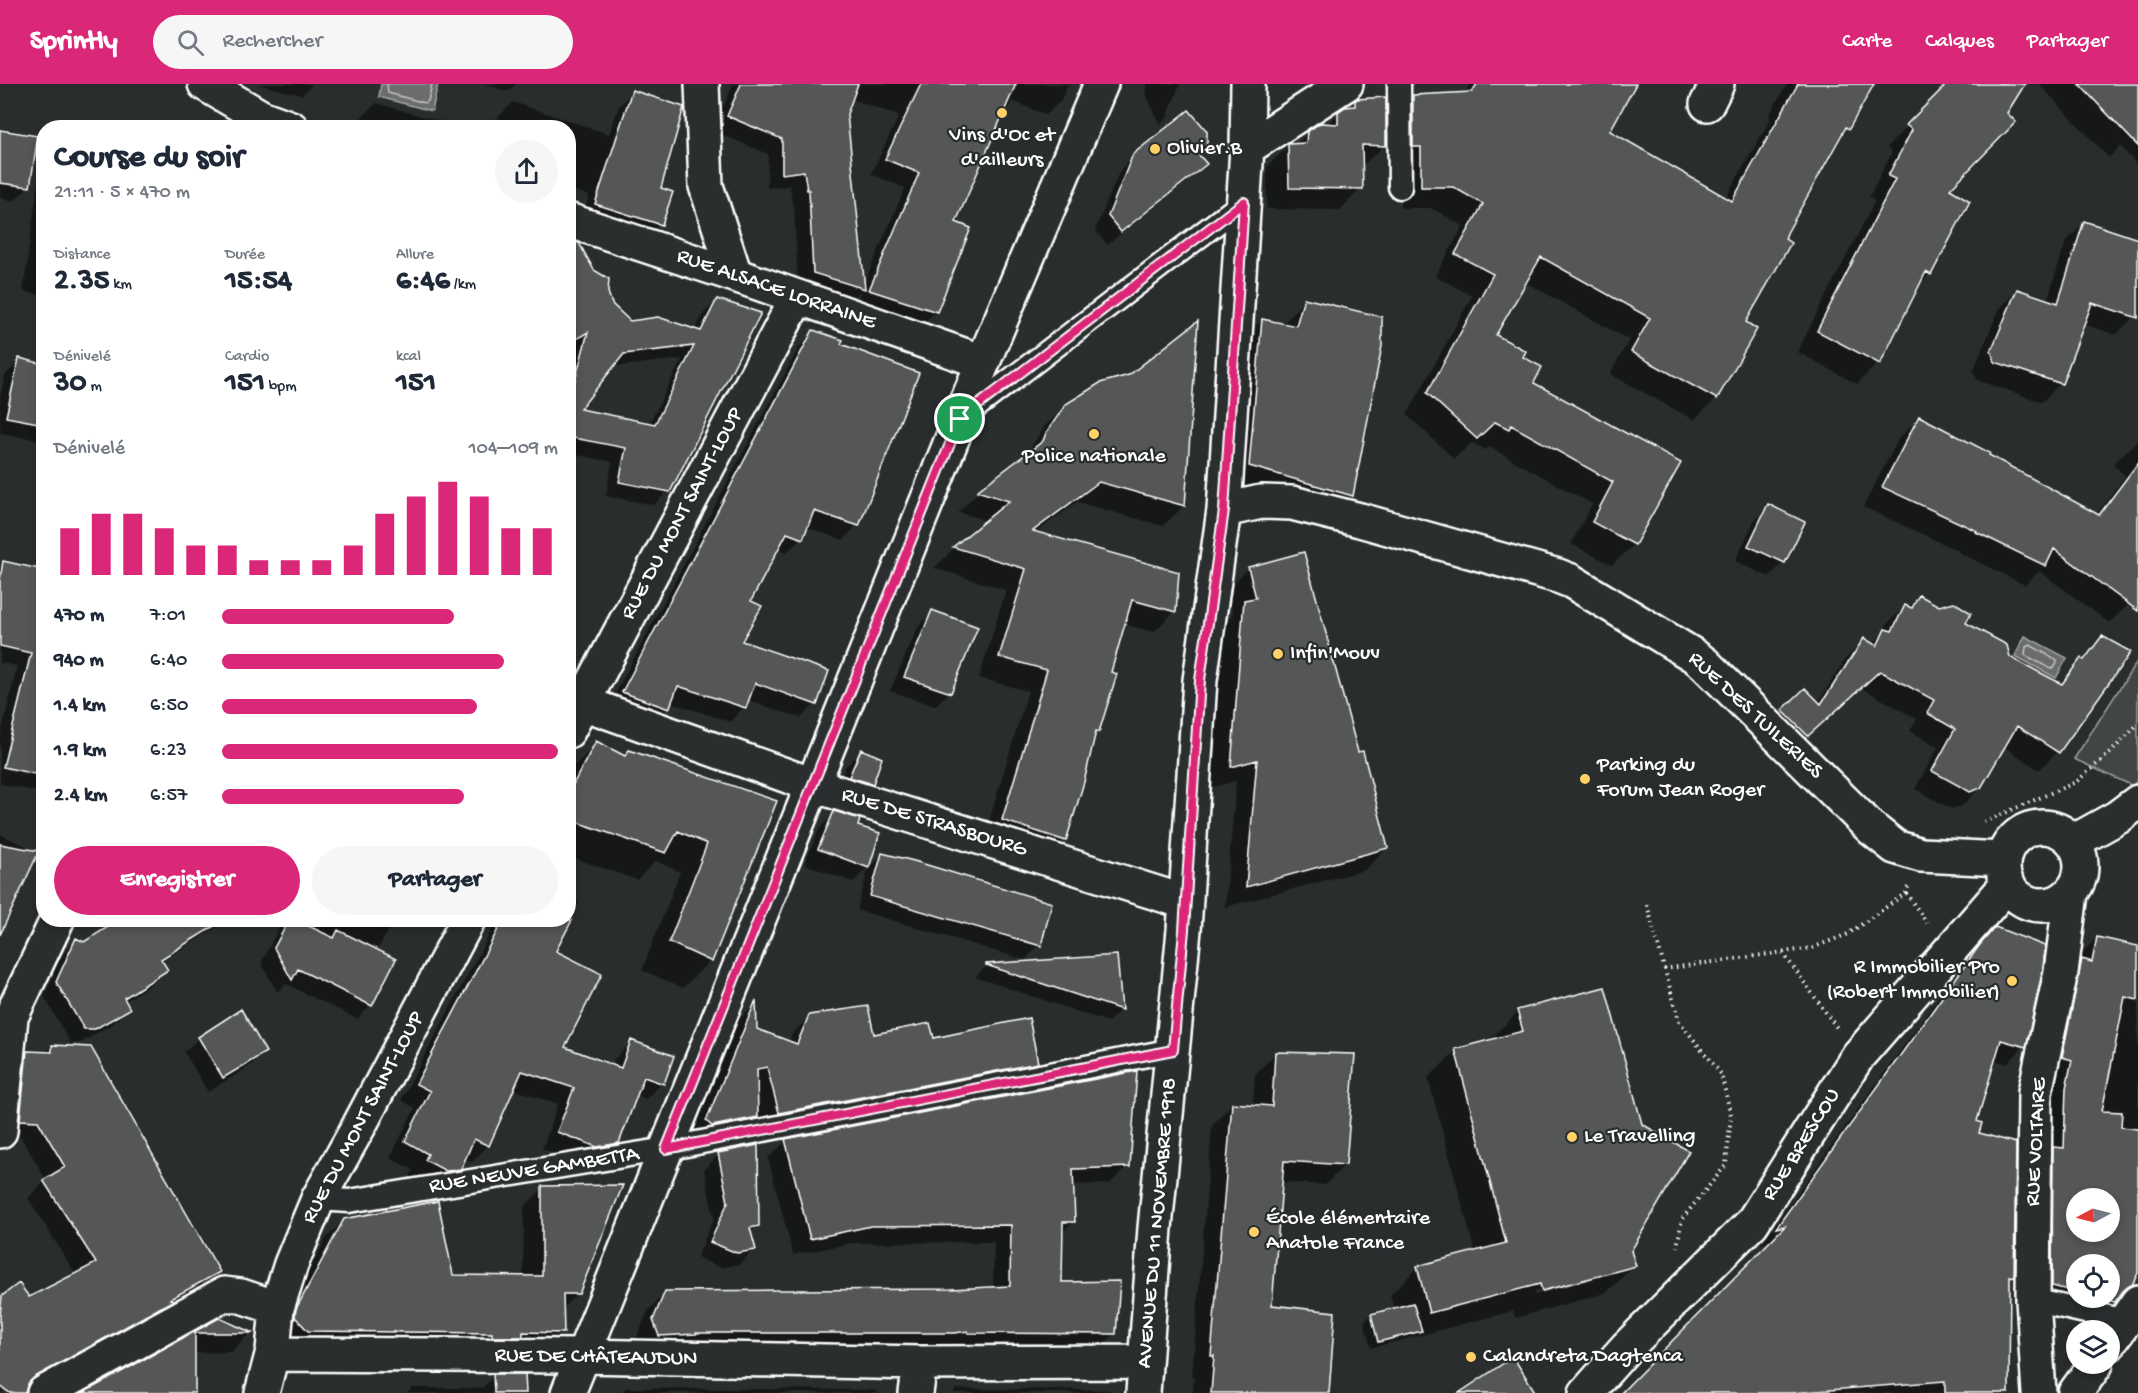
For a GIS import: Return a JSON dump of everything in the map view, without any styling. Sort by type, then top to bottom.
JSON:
[{"type":"street","points":[[205,84],[234,104],[269,120]]},
{"type":"street","points":[[702,84],[706,186],[735,275]]},
{"type":"street","points":[[568,1393],[983,362],[1101,84]]},
{"type":"street","name":"AVENUE DU 11 NOVEMBRE 1918","points":[[1144,1378],[1156,1216],[1185,902],[1200,680],[1224,510],[1248,148],[1248,84]]},
{"type":"street","points":[[1248,148],[1346,84]]},
{"type":"street","name":"RUE ALSACE LORRAINE","points":[[576,223],[735,275],[983,362]]},
{"type":"street","name":"RUE DU MONT SAINT-LOUP","points":[[576,717],[797,298]]},
{"type":"street","name":"RUE DES TUILERIES","points":[[1224,510],[1261,502],[1292,503],[1360,520],[1571,581],[1704,663],[1871,828],[1895,847],[1920,855],[2005,872]]},
{"type":"street","name":"RUE DE STRASBOURG","points":[[576,717],[813,785],[1185,902]]},
{"type":"street","points":[[2073,843],[2118,817],[2138,802]]},
{"type":"street","points":[[2044,827],[2055,829],[2073,843],[2079,855],[2081,868],[2078,881],[2071,892],[2062,900],[2050,905],[2038,906],[2020,899],[2005,872],[2007,848],[2013,839],[2022,832],[2044,827]]},
{"type":"street","name":"RUE BRESCOU","points":[[1586,1393],[1626,1348],[1752,1223],[1858,1056],[2005,872]]},
{"type":"street","name":"RUE VOLTAIRE","points":[[2039,1393],[2032,1300],[2036,1092],[2061,972],[2071,892]]},
{"type":"street","points":[[0,1131],[11,1017],[54,927]]},
{"type":"street","name":"RUE DU MONT SAINT-LOUP","points":[[262,1393],[273,1351],[277,1308],[291,1264],[318,1199],[464,927]]},
{"type":"street","points":[[44,1393],[224,1294],[241,1296],[277,1308]]},
{"type":"street","name":"RUE DE CHÂTEAUDUN","points":[[273,1351],[283,1354],[583,1356],[918,1378],[1144,1378]]},
{"type":"street","points":[[2075,1393],[2089,1374]]},
{"type":"lane","points":[[1399,84],[1400,187]]},
{"type":"lane","points":[[960,419],[1244,202]]},
{"type":"lane","name":"RUE NEUVE GAMBETTA","points":[[318,1199],[349,1201],[666,1149],[1173,1050]]},
{"type":"lane","points":[[2032,1300],[2124,1322]]},
{"type":"path","points":[[1647,904],[1678,1021],[1721,1074],[1731,1115],[1726,1165],[1682,1219],[1677,1252],[1691,1284]]},
{"type":"path","points":[[1783,953],[1820,1004]]},
{"type":"shaded area","points":[[2138,660],[2138,779],[2133,786],[2074,759]]},
{"type":"water","points":[[381,84],[438,84],[432,111],[379,97]]},
{"type":"water","points":[[2025,636],[2067,658],[2056,678],[2015,656]]},
{"type":"building","points":[[741,84],[858,84],[847,114],[865,289],[813,273],[809,190],[807,190],[804,171],[782,174],[782,139],[727,116]]},
{"type":"building","points":[[921,84],[1016,84],[956,222],[971,228],[937,312],[869,290],[919,173],[885,159]]},
{"type":"building","points":[[1477,84],[1636,84],[1610,131],[1732,201],[1798,84],[1874,84],[1849,129],[1846,127],[1787,233],[1785,239],[1791,243],[1746,322],[1757,329],[1717,399],[1631,352],[1650,318],[1541,257],[1496,335],[1526,351],[1523,357],[1542,367],[1534,383],[1681,463],[1635,545],[1592,522],[1613,482],[1511,425],[1509,429],[1495,422],[1477,439],[1427,393],[1493,274],[1455,254],[1483,204],[1453,187],[1421,187],[1421,147],[1413,147],[1413,95],[1472,92]]},
{"type":"building","points":[[1947,84],[2025,84],[2007,113],[2016,122],[1950,189],[1970,201],[1931,275],[1926,272],[1880,364],[1817,331],[1895,179],[1888,176],[1912,130],[1906,125]]},
{"type":"building","points":[[2079,84],[2138,84],[2138,146]]},
{"type":"building","points":[[632,90],[684,107],[661,188],[673,192],[662,225],[595,204]]},
{"type":"building","points":[[1386,97],[1386,146],[1362,145],[1363,189],[1289,188],[1288,144],[1306,143],[1307,132],[1320,123],[1338,124],[1338,112],[1345,107],[1355,106],[1357,99]]},
{"type":"building","points":[[1189,110],[1207,131],[1207,149],[1199,155],[1207,164],[1121,232],[1108,216],[1133,154]]},
{"type":"building","points":[[0,130],[36,136],[30,187],[0,183]]},
{"type":"building","points":[[2084,221],[2138,239],[2138,318],[2092,303],[2062,384],[1995,362],[1991,351],[2017,289],[2058,303]]},
{"type":"building","points":[[576,242],[579,243],[594,270],[609,279],[608,292],[612,304],[630,321],[658,317],[701,331],[717,299],[761,313],[670,492],[619,482],[626,448],[576,439],[576,377],[588,332],[576,339]],"holes":[[[694,346],[655,424],[580,409],[624,354]]]},
{"type":"building","points":[[1304,298],[1382,317],[1382,346],[1353,496],[1249,466],[1262,319],[1296,326]]},
{"type":"building","points":[[1198,321],[1185,506],[1099,482],[1033,531],[1179,572],[1176,612],[1132,600],[1111,672],[1117,674],[1099,732],[1096,731],[1084,782],[1066,841],[1002,820],[1047,670],[999,657],[1026,569],[953,547],[1009,501],[977,491],[1043,441],[1066,404],[1100,383],[1129,375]]},
{"type":"building","points":[[813,330],[843,340],[841,344],[919,373],[859,526],[814,511],[803,539],[787,533],[751,601],[762,606],[742,641],[829,671],[817,705],[755,683],[746,708],[678,686],[669,709],[622,692]]},
{"type":"building","points":[[19,358],[36,362],[36,423],[6,417]]},
{"type":"building","points":[[1919,416],[2099,515],[2138,463],[2138,611],[2054,549],[2046,566],[1882,487]]},
{"type":"building","points":[[1768,504],[1805,522],[1785,563],[1748,546]]},
{"type":"building","points":[[1304,552],[1358,752],[1363,751],[1388,848],[1246,887],[1257,760],[1231,767],[1244,600],[1256,598],[1248,567]]},
{"type":"building","points":[[3,561],[36,568],[36,774],[3,767],[31,653],[0,646],[0,580]]},
{"type":"building","points":[[1919,595],[1939,606],[1954,602],[1971,613],[1966,623],[2007,645],[2010,657],[2062,684],[2081,658],[2084,660],[2102,636],[2131,652],[2059,753],[2017,726],[1981,788],[1970,792],[1932,771],[1955,729],[1927,713],[1934,700],[1880,671],[1808,736],[1782,710],[1805,688],[1821,704],[1864,638],[1877,646],[1885,629],[1892,631],[1905,605],[1912,608]]},
{"type":"building","points":[[932,610],[978,627],[951,693],[904,677]]},
{"type":"building","points":[[596,741],[625,756],[629,750],[777,801],[712,962],[669,942],[707,844],[678,831],[666,853],[576,822],[576,779]]},
{"type":"building","points":[[861,749],[882,758],[873,784],[849,777]]},
{"type":"building","points":[[834,811],[860,819],[858,826],[880,833],[869,868],[818,849]]},
{"type":"building","points":[[0,844],[36,850],[36,857],[0,935]]},
{"type":"building","points":[[882,853],[1052,903],[1041,946],[870,896]]},
{"type":"building","points":[[108,927],[213,927],[161,959],[168,970],[124,998],[130,1009],[95,1029],[84,1029],[56,982],[76,938],[84,942]]},
{"type":"building","points":[[285,927],[311,927],[334,938],[338,930],[396,959],[372,1006],[298,969],[292,980],[274,948]]},
{"type":"building","points":[[499,927],[568,927],[556,951],[602,974],[565,1047],[621,1068],[631,1040],[674,1056],[664,1084],[644,1077],[619,1143],[597,1147],[557,1132],[574,1088],[522,1071],[489,1146],[474,1139],[461,1169],[446,1171],[425,1160],[428,1154],[405,1141],[430,1091],[416,1084]]},
{"type":"building","points":[[1995,927],[2045,946],[2043,969],[2026,1047],[2001,1040],[1977,1121],[1982,1123],[1979,1133],[2016,1143],[2014,1277],[2010,1276],[2009,1393],[1945,1393],[1945,1381],[1791,1393],[1621,1393],[1785,1226],[1776,1228]]},
{"type":"building","points":[[2097,937],[2138,946],[2138,1000],[2125,997],[2102,1111],[2122,1112],[2121,1127],[2138,1129],[2138,1273],[2132,1285],[2120,1295],[2120,1254],[2066,1254],[2066,1290],[2052,1286],[2053,1147],[2064,1148],[2066,1088],[2072,1060],[2062,1057],[2082,959],[2092,962]]},
{"type":"building","points":[[1117,955],[1122,1010],[986,965],[986,964]]},
{"type":"building","name":"Le Travelling","points":[[1605,987],[1642,1124],[1689,1151],[1631,1251],[1636,1266],[1542,1291],[1540,1284],[1429,1313],[1417,1266],[1506,1243],[1455,1049],[1523,1031],[1517,1010]]},
{"type":"building","points":[[756,1000],[757,1029],[797,1044],[809,1015],[868,1006],[874,1034],[930,1023],[934,1038],[1029,1018],[1038,1063],[779,1113],[767,1067],[757,1069],[758,1117],[712,1126],[706,1121]]},
{"type":"building","points":[[241,1009],[266,1052],[223,1078],[198,1037]]},
{"type":"building","points":[[52,1045],[91,1047],[220,1272],[35,1377],[28,1384],[25,1393],[10,1393],[0,1386],[2,1296],[19,1283],[29,1297],[96,1263],[43,1180],[65,1167],[38,1121],[20,1120],[27,1051],[52,1052]]},
{"type":"building","points":[[1275,1052],[1355,1054],[1346,1165],[1284,1161],[1272,1305],[1335,1312],[1329,1393],[1211,1393],[1214,1356],[1211,1356],[1232,1103],[1272,1106]]},
{"type":"building","points":[[1137,1071],[1130,1167],[1073,1169],[1075,1222],[1063,1222],[1062,1282],[1120,1281],[1116,1334],[968,1333],[968,1331],[955,1333],[696,1333],[659,1336],[653,1320],[665,1291],[951,1289],[1010,1286],[1011,1225],[871,1226],[810,1239],[785,1139]]},
{"type":"building","points":[[758,1145],[759,1226],[750,1228],[756,1250],[737,1253],[710,1242],[728,1202],[718,1153]]},
{"type":"building","points":[[623,1185],[579,1294],[563,1294],[564,1333],[523,1332],[523,1337],[492,1337],[492,1333],[308,1331],[295,1317],[296,1309],[344,1219],[438,1201],[453,1275],[542,1276],[542,1186]]},
{"type":"building","points":[[1413,1303],[1422,1331],[1378,1342],[1371,1314]]},
{"type":"building","points":[[219,1318],[253,1333],[195,1333],[195,1393],[83,1393]]},
{"type":"building","points":[[1513,1357],[1536,1393],[1459,1393]]},
{"type":"building","points":[[493,1374],[525,1374],[526,1393],[494,1393]]},
{"type":"place","name":"Vins d'Oc et d'ailleurs","points":[[1002,113]]},
{"type":"place","name":"Olivier.B","points":[[1155,149]]},
{"type":"place","name":"Police nationale","points":[[1094,434]]},
{"type":"place","name":"Infin'Mouv","points":[[1278,654]]},
{"type":"place","name":"Parking du Forum Jean Roger","points":[[1585,779]]},
{"type":"place","name":"R Immobilier Pro (Robert Immobilier)","points":[[2012,981]]},
{"type":"place","name":"Le Travelling","points":[[1572,1137]]},
{"type":"place","name":"École élémentaire Anatole France","points":[[1254,1232]]},
{"type":"place","name":"Calandreta Dagtenca","points":[[1471,1357]]},
{"type":"route","points":[[1244,202],[1224,510],[1200,680],[1184,930],[1173,1050],[666,1149],[800,819],[960,419],[1244,202]]}]
